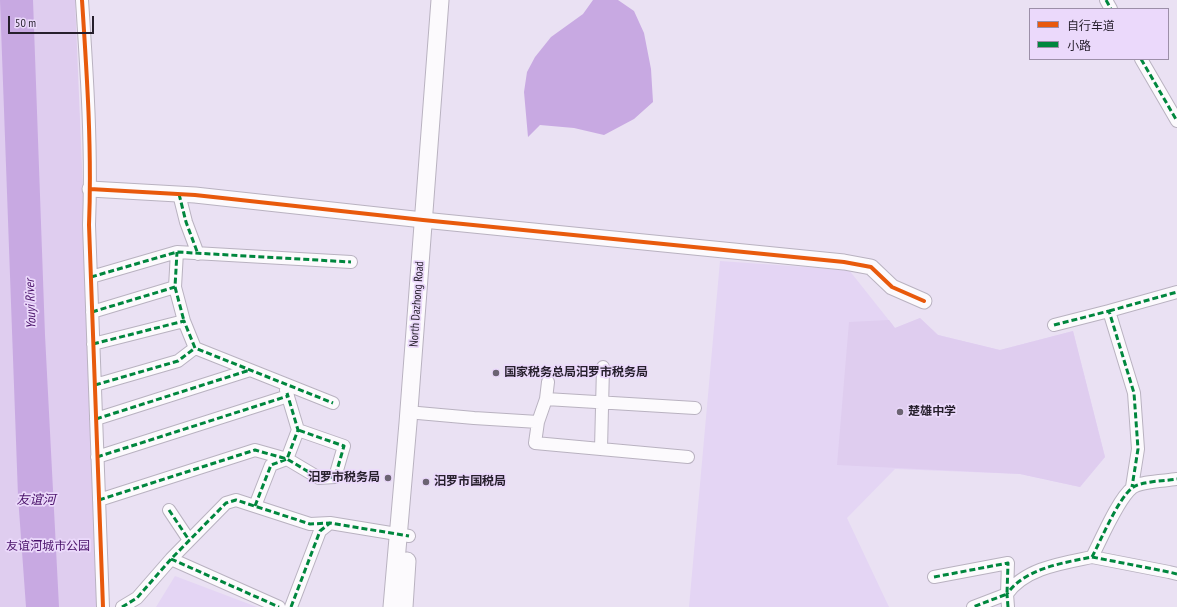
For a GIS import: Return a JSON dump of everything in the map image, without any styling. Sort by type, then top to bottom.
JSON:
[{"type":"main road","name":"North Dazhong Road","points":[[392,607],[404,535],[418,413],[440,0]]},
{"type":"main road","name":"North Dazhong Road","points":[[404,607],[404,535],[408,422],[451,0]]},
{"type":"street","points":[[82,0],[90,190],[89,225],[102,607]]},
{"type":"street","points":[[1142,60],[1177,121]]},
{"type":"street","points":[[90,190],[180,194],[428,221],[844,262],[871,267],[892,286],[924,301]]},
{"type":"street","points":[[180,194],[186,222],[198,254]]},
{"type":"street","points":[[91,277],[177,252],[351,262]]},
{"type":"street","points":[[177,252],[175,287],[184,321],[195,348],[250,370],[287,391],[333,403]]},
{"type":"street","points":[[92,312],[175,287]]},
{"type":"street","points":[[1054,325],[1177,292]]},
{"type":"street","points":[[1092,557],[1119,504],[1132,487],[1138,449],[1134,393],[1109,311]]},
{"type":"street","points":[[93,344],[184,321]]},
{"type":"street","points":[[95,385],[178,361],[195,348]]},
{"type":"street","points":[[601,449],[603,367]]},
{"type":"street","points":[[96,419],[250,370]]},
{"type":"street","points":[[548,382],[546,399],[538,422],[535,443],[688,457]]},
{"type":"street","points":[[255,506],[271,465],[287,459],[298,430],[287,391]]},
{"type":"street","points":[[97,457],[287,391]]},
{"type":"street","points":[[546,399],[695,408]]},
{"type":"street","points":[[418,413],[538,422]]},
{"type":"street","points":[[99,500],[255,450],[287,459],[319,478],[335,476],[344,446],[298,430]]},
{"type":"street","points":[[1132,487],[1147,483],[1177,480]]},
{"type":"street","points":[[122,607],[137,598],[171,559],[226,503],[236,500],[310,524],[330,523],[404,535]]},
{"type":"street","points":[[169,510],[189,540]]},
{"type":"street","points":[[291,607],[320,531],[330,523]]},
{"type":"street","points":[[973,607],[1007,594],[1011,588],[1024,577],[1055,565],[1092,557],[1177,574]]},
{"type":"street","points":[[171,559],[279,607]]},
{"type":"street","points":[[934,577],[1008,563],[1008,607]]},
{"type":"shaded area","name":"楚雄中学","points":[[720,261],[849,270],[895,328],[920,318],[938,335],[1000,350],[1073,331],[1105,457],[1080,487],[1020,474],[895,469],[847,518],[889,607],[689,607]]},
{"type":"shaded area","points":[[175,576],[257,607],[156,607]]},
{"type":"green space","name":"友谊河城市公园","points":[[0,0],[75,0],[97,524],[98,607],[0,607]]},
{"type":"green space","points":[[920,318],[938,335],[1000,350],[1073,331],[1105,457],[1080,487],[1020,474],[837,465],[849,322],[889,320],[895,328]]},
{"type":"water","name":"友谊河","points":[[0,0],[33,0],[45,335],[59,607],[26,607],[18,496]]},
{"type":"water","points":[[593,0],[618,0],[634,11],[644,33],[651,69],[653,102],[634,119],[604,135],[574,128],[540,125],[528,137],[524,92],[527,72],[535,57],[551,37],[583,14]]},
{"type":"marked path","points":[[1106,0],[1110,8]]},
{"type":"marked path","points":[[1142,60],[1177,121]]},
{"type":"marked path","points":[[179,194],[186,222],[198,254]]},
{"type":"marked path","points":[[91,277],[177,252],[351,262]]},
{"type":"marked path","points":[[92,312],[175,287],[177,252]]},
{"type":"marked path","points":[[175,287],[184,321]]},
{"type":"marked path","points":[[1109,311],[1177,292]]},
{"type":"marked path","points":[[1054,325],[1109,311],[1134,393],[1138,449],[1132,487]]},
{"type":"marked path","points":[[93,344],[184,321],[195,348],[333,403]]},
{"type":"marked path","points":[[95,385],[178,361],[195,348]]},
{"type":"marked path","points":[[96,419],[250,370]]},
{"type":"marked path","points":[[255,506],[271,465],[287,459],[298,430],[287,393]]},
{"type":"marked path","points":[[97,457],[288,396]]},
{"type":"marked path","points":[[99,500],[255,450],[287,459],[319,478],[335,477],[344,446],[298,430]]},
{"type":"marked path","points":[[1008,607],[1007,594],[1015,585],[1034,572],[1057,564],[1092,557],[1121,501],[1132,488],[1141,484],[1177,479]]},
{"type":"marked path","points":[[122,607],[137,598],[171,559],[226,503],[236,500],[310,524],[330,523]]},
{"type":"marked path","points":[[169,510],[189,540]]},
{"type":"marked path","points":[[291,607],[320,531],[330,523],[409,536]]},
{"type":"marked path","points":[[1092,557],[1177,574]]},
{"type":"marked path","points":[[171,559],[279,607]]},
{"type":"marked path","points":[[934,577],[1008,563],[1007,594],[973,607]]},
{"type":"cycle path","points":[[82,0],[86,56],[90,169],[89,225],[103,607]]},
{"type":"cycle path","points":[[90,189],[195,195],[423,220],[844,262],[871,267],[892,287],[924,301]]},
{"type":"place","name":"国家税务总局汨罗市税务局","points":[[496,373]]},
{"type":"place","name":"楚雄中学","points":[[900,412]]},
{"type":"place","name":"汨罗市税务局","points":[[388,478]]},
{"type":"place","name":"汨罗市国税局","points":[[426,482]]},
{"type":"water label","name":"Youyi River","points":[[31,304]]}]
